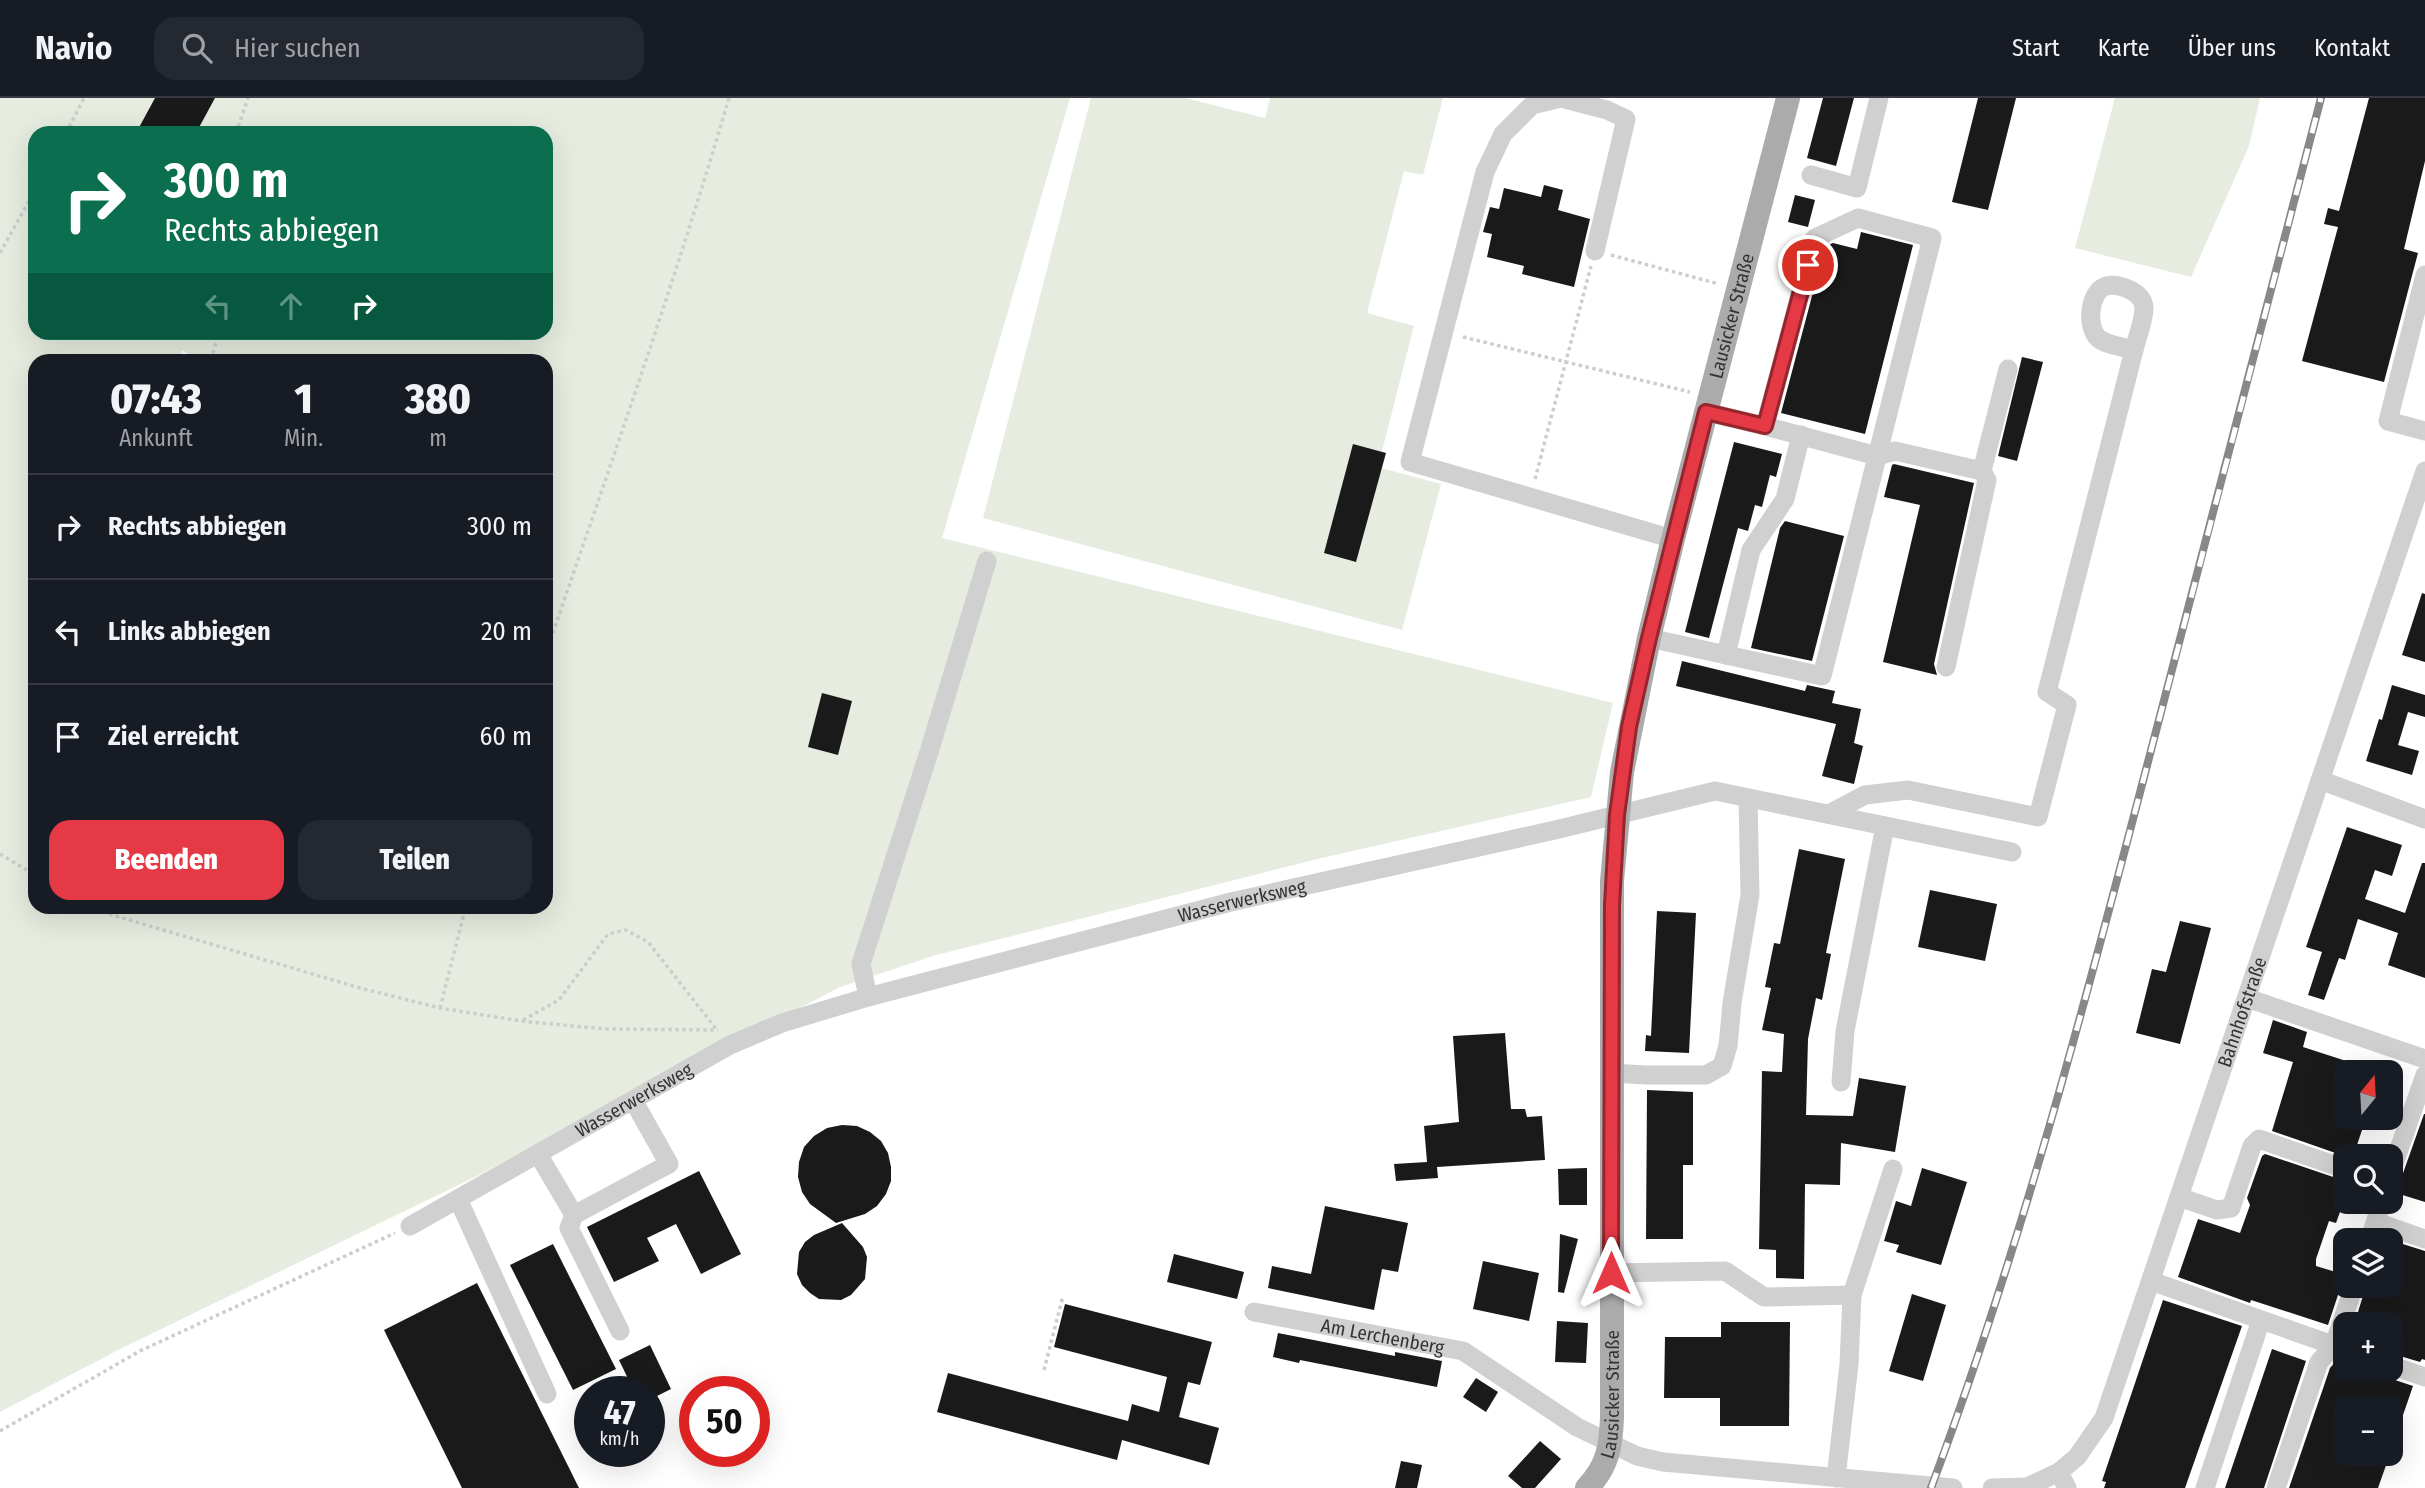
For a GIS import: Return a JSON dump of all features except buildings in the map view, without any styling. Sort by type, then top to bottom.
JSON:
[{"type":"main road","name":"Lausicker Straße","points":[[1587,1488],[1604,1467],[1611,1444],[1612,881],[1617,815],[1629,727],[1673,539],[1788,98]]},
{"type":"street","points":[[1595,251],[1626,119],[1607,110],[1561,98],[1532,105],[1503,134],[1485,172],[1410,462],[1673,539]]},
{"type":"street","points":[[1811,175],[1857,188],[1879,98]]},
{"type":"street","points":[[1649,638],[1822,676],[1932,238],[1858,218],[1815,238],[1765,426]]},
{"type":"street","points":[[2425,275],[2388,421],[2425,430]]},
{"type":"street","points":[[1829,814],[1865,795],[1908,790],[2038,817],[2067,705],[2047,692],[2134,350]]},
{"type":"street","points":[[1946,667],[1987,480],[1982,471],[2008,369]]},
{"type":"street","points":[[1708,405],[1765,426],[1877,456],[1895,451],[1982,471]]},
{"type":"street","points":[[1726,654],[1751,550],[1785,499],[1801,435]]},
{"type":"street","name":"Bahnhofstraße","points":[[1992,1488],[2027,1487],[2063,1480],[2104,1419],[2425,471]]},
{"type":"street","points":[[868,997],[861,964],[987,561]]},
{"type":"street","points":[[2320,780],[2425,819]]},
{"type":"street","name":"Wasserwerksweg","points":[[410,1226],[730,1045],[782,1023],[868,997],[1231,902],[1715,791],[2012,852]]},
{"type":"street","points":[[1611,1073],[1706,1075],[1722,1066],[1728,1046],[1732,1003],[1750,894],[1748,798]]},
{"type":"street","points":[[1841,1082],[1845,1031],[1885,826]]},
{"type":"street","points":[[2247,998],[2425,1059]]},
{"type":"street","points":[[2401,1144],[2425,1075]]},
{"type":"street","points":[[620,1331],[569,1228],[573,1215],[669,1164],[633,1100]]},
{"type":"street","points":[[2179,1197],[2217,1210],[2231,1208],[2252,1146],[2259,1139],[2333,1164]]},
{"type":"street","points":[[538,1154],[573,1215]]},
{"type":"street","points":[[1836,1478],[1849,1364],[1852,1295],[1893,1168]]},
{"type":"street","points":[[458,1199],[547,1394]]},
{"type":"street","points":[[2403,1236],[2425,1239]]},
{"type":"street","points":[[1611,1273],[1725,1271],[1764,1297],[1852,1295]]},
{"type":"street","points":[[2151,1281],[2333,1345]]},
{"type":"street","name":"Am Lerchenberg","points":[[1254,1312],[1462,1351],[1577,1427],[1637,1456],[1663,1462],[1953,1488]]},
{"type":"street","points":[[2205,1488],[2261,1320]]},
{"type":"street","points":[[2276,1488],[2319,1362],[2333,1352]]},
{"type":"street","points":[[2403,1369],[2425,1377]]},
{"type":"path","points":[[70,126],[84,98]]},
{"type":"path","points":[[238,126],[248,98]]},
{"type":"path","points":[[553,632],[702,189],[729,98]]},
{"type":"path","points":[[0,253],[28,203]]},
{"type":"path","points":[[1530,497],[1595,251],[1738,289]]},
{"type":"path","points":[[1444,332],[1566,362],[1708,405]]},
{"type":"path","points":[[0,854],[28,871]]},
{"type":"path","points":[[109,914],[360,988],[440,1008],[521,1021],[605,1029],[717,1030]]},
{"type":"path","points":[[440,1008],[464,914]]},
{"type":"path","points":[[521,1021],[559,1000],[608,934],[626,930],[648,942],[730,1045]]},
{"type":"path","points":[[0,1431],[140,1351],[410,1226]]},
{"type":"path","points":[[1044,1370],[1063,1296]]},
{"type":"shaded area","points":[[0,98],[1070,98],[942,538],[1613,703],[1591,797],[1326,857],[936,955],[840,987],[477,1176],[120,1349],[0,1412]]},
{"type":"shaded area","points":[[1091,98],[1185,98],[1265,118],[1270,98],[1443,98],[1423,175],[1404,171],[1367,313],[1414,326],[1382,451],[1385,453],[1381,468],[1441,484],[1402,630],[983,518]]},
{"type":"shaded area","points":[[2115,98],[2260,98],[2249,146],[2191,277],[2075,248]]},
{"type":"railway","points":[[1931,1488],[1994,1308],[2075,1034],[2321,98]]},
{"type":"route","points":[[1611,1273],[1612,881],[1617,815],[1629,727],[1706,412],[1765,426],[1808,265]]}]
